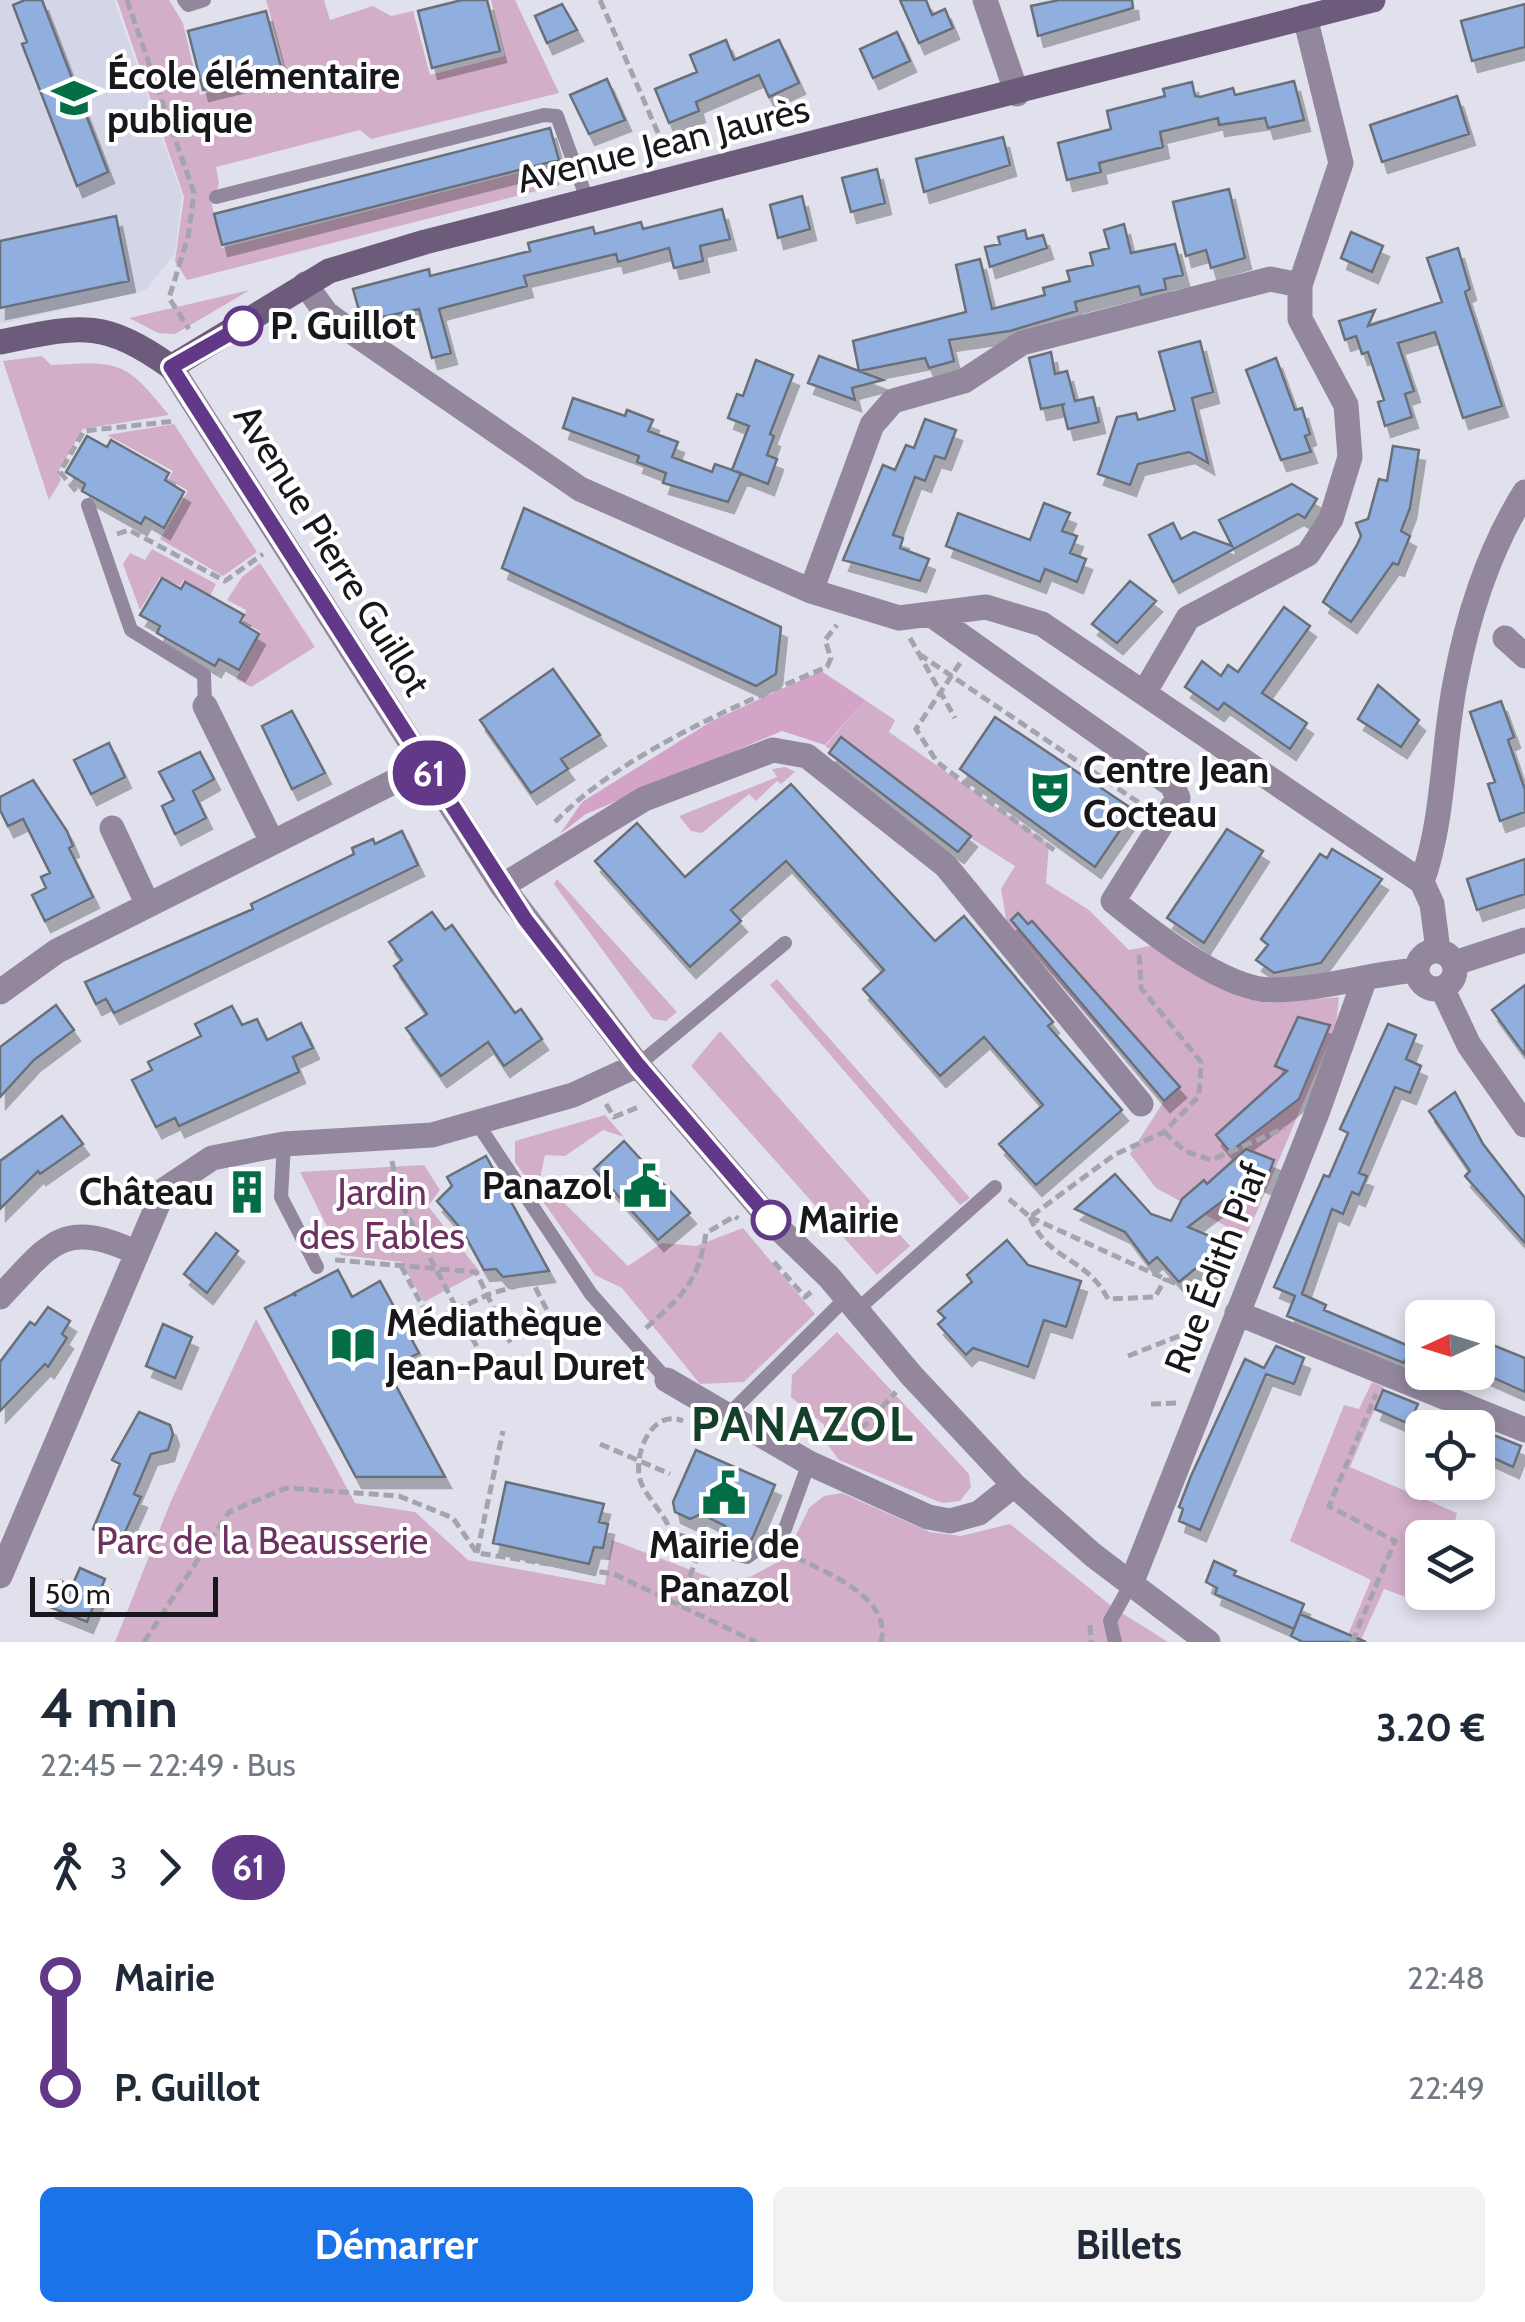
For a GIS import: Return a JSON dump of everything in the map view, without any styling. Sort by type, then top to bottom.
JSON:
[{"type":"main road","name":"Avenue Jean Jaurès","points":[[171,367],[329,271],[415,245],[1373,0]]},
{"type":"main road","points":[[0,342],[90,328],[119,334],[171,367]]},
{"type":"street","points":[[985,0],[1017,94]]},
{"type":"street","points":[[1144,693],[1188,618],[1308,554],[1331,518],[1350,457],[1346,404],[1300,319],[1300,284],[1341,163],[1305,17]]},
{"type":"street","points":[[811,591],[872,424],[893,401],[964,381],[1022,343],[1270,278],[1300,284]]},
{"type":"street","points":[[306,284],[326,313],[342,326],[580,488],[811,591],[850,604],[899,618],[986,607],[1042,624],[1422,882],[1455,976],[1442,988]]},
{"type":"street","name":"Avenue Pierre Guillot","points":[[171,367],[502,886],[638,1065],[773,1223],[829,1277],[912,1376],[1014,1485],[1131,1584],[1208,1642]]},
{"type":"street","points":[[1422,882],[1436,842],[1456,679],[1482,576],[1497,536],[1525,492]]},
{"type":"street","points":[[933,616],[1172,785],[1178,798],[1113,901],[1141,924],[1241,985],[1272,990],[1417,970]]},
{"type":"street","points":[[1505,638],[1525,656]]},
{"type":"street","points":[[206,706],[272,842]]},
{"type":"street","points":[[502,886],[644,798],[773,750],[807,756],[946,866],[1141,1104]]},
{"type":"street","points":[[0,992],[57,951],[424,766]]},
{"type":"street","points":[[112,828],[148,905]]},
{"type":"street","points":[[1442,988],[1425,985],[1417,970],[1421,958],[1446,957],[1525,940]]},
{"type":"street","name":"Rue Édith Piaf","points":[[1131,1584],[1317,1114],[1365,978]]},
{"type":"street","points":[[1442,988],[1469,1045],[1525,1125]]},
{"type":"street","points":[[0,1576],[164,1190],[212,1158],[284,1144],[432,1136],[595,1085],[638,1065]]},
{"type":"street","points":[[0,1296],[54,1240],[76,1234],[102,1237],[135,1252]]},
{"type":"street","points":[[1238,1313],[1525,1430]]},
{"type":"street","points":[[666,1380],[808,1463],[928,1517],[950,1521],[980,1513],[1014,1485]]},
{"type":"lane","points":[[184,0],[188,4],[204,0]]},
{"type":"lane","points":[[216,197],[544,115],[557,116],[588,202]]},
{"type":"lane","points":[[88,505],[131,630],[204,675],[206,706]]},
{"type":"lane","points":[[638,1065],[785,943]]},
{"type":"lane","points":[[476,1123],[590,1294],[634,1339],[666,1380]]},
{"type":"lane","points":[[284,1144],[281,1198],[314,1263]]},
{"type":"lane","points":[[728,1415],[853,1304],[941,1236],[996,1187]]},
{"type":"lane","points":[[676,1539],[747,1557],[785,1529],[808,1463]]},
{"type":"lane","points":[[1115,1642],[1110,1621],[1131,1584]]},
{"type":"path","points":[[127,0],[194,193],[188,237],[168,298],[189,329]]},
{"type":"path","points":[[600,0],[678,179]]},
{"type":"path","points":[[88,505],[60,472],[84,431],[179,421]]},
{"type":"path","points":[[100,540],[128,530],[225,581],[254,561]]},
{"type":"path","points":[[553,855],[554,824],[575,801],[716,714],[827,667],[832,658],[825,640],[850,604]]},
{"type":"path","points":[[899,618],[955,718]]},
{"type":"path","points":[[972,644],[916,729],[936,762],[1058,853]]},
{"type":"path","points":[[919,654],[1146,808],[1138,820]]},
{"type":"path","points":[[595,1085],[614,1117],[642,1106],[652,1115]]},
{"type":"path","points":[[1164,1132],[1184,1152],[1212,1160],[1317,1114]]},
{"type":"path","points":[[388,1138],[400,1201],[486,1364]]},
{"type":"path","points":[[634,1339],[686,1291],[700,1270],[706,1233],[735,1216],[747,1230]]},
{"type":"path","points":[[1166,1278],[1155,1298],[1108,1298],[1098,1280],[1040,1241],[1030,1217],[1166,1278],[1238,1313]]},
{"type":"path","points":[[770,1256],[805,1297],[829,1277]]},
{"type":"path","points":[[314,1263],[476,1272],[512,1346]]},
{"type":"path","points":[[401,1266],[431,1322],[487,1294],[532,1281],[552,1320]]},
{"type":"path","points":[[1128,1356],[1238,1313]]},
{"type":"path","points":[[1352,1642],[1395,1541],[1329,1506],[1386,1373]]},
{"type":"path","points":[[808,1463],[816,1437],[855,1434],[871,1424],[912,1376]]},
{"type":"path","points":[[1151,1404],[1183,1402]]},
{"type":"path","points":[[676,1539],[643,1486],[639,1461],[648,1434],[658,1421],[674,1417],[689,1423]]},
{"type":"path","points":[[477,1553],[503,1431]]},
{"type":"path","points":[[600,1444],[670,1474]]},
{"type":"path","points":[[144,1642],[229,1512],[286,1488],[400,1496],[452,1518],[477,1553],[614,1574],[756,1642]]},
{"type":"path","points":[[767,1542],[844,1581],[868,1602],[880,1617],[881,1642]]},
{"type":"path","points":[[679,1605],[691,1572]]},
{"type":"shaded area","name":"École élémentaire publique","points":[[0,0],[114,0],[182,196],[175,253],[146,290],[0,324]]},
{"type":"shaded area","points":[[821,671],[865,700],[825,745],[782,731],[586,814],[560,834],[582,802],[712,721]]},
{"type":"green space","points":[[117,0],[169,0],[183,23],[200,95],[286,73],[266,0],[324,0],[330,20],[373,6],[391,16],[413,11],[430,75],[505,56],[491,0],[515,0],[559,93],[371,139],[360,130],[216,167],[219,183],[212,205],[221,248],[557,163],[560,185],[187,280],[175,261],[184,197]]},
{"type":"green space","points":[[250,290],[175,334],[158,333],[129,318]]},
{"type":"green space","points":[[42,356],[51,365],[120,368],[142,384],[169,415],[83,429],[58,472],[61,480],[49,500],[3,361]]},
{"type":"green space","points":[[174,424],[257,552],[223,576],[160,539],[188,491],[169,479],[173,471],[107,435]]},
{"type":"green space","points":[[152,549],[216,584],[210,596],[183,580],[180,586],[160,577],[140,610],[123,564],[130,553],[145,560]]},
{"type":"green space","points":[[260,563],[315,647],[251,687],[236,679],[261,632],[243,622],[246,610],[227,600],[242,577]]},
{"type":"green space","points":[[865,700],[895,720],[889,732],[1049,844],[1046,883],[1089,910],[1129,950],[1155,945],[1219,987],[1269,1003],[1339,997],[1336,1026],[1246,1237],[1156,1188],[1130,1154],[1164,1101],[1007,924],[1001,889],[1015,866],[825,746]]},
{"type":"green space","points":[[786,767],[795,772],[781,784],[777,781],[756,801],[749,794],[702,833],[691,831],[679,816],[777,777],[772,769]]},
{"type":"green space","points":[[557,879],[677,1012],[666,1021],[653,1019],[554,884]]},
{"type":"green space","points":[[777,979],[970,1198],[960,1205],[770,985]]},
{"type":"green space","points":[[720,1031],[910,1246],[877,1275],[691,1066]]},
{"type":"green space","points":[[605,1115],[624,1137],[603,1130],[565,1156],[545,1155],[540,1179],[628,1266],[662,1243],[696,1246],[743,1228],[815,1314],[744,1382],[700,1384],[622,1288],[595,1275],[515,1162],[515,1141]]},
{"type":"green space","name":"Jardin des Fables","points":[[424,1165],[440,1190],[428,1206],[480,1272],[424,1302],[401,1262],[341,1255],[300,1172]]},
{"type":"green space","name":"Parc de la Beausserie","points":[[256,1319],[355,1503],[415,1512],[468,1560],[605,1585],[612,1540],[720,1581],[750,1577],[785,1558],[809,1508],[824,1496],[842,1493],[930,1532],[961,1536],[1010,1524],[1114,1608],[1168,1642],[115,1642],[171,1501]]},
{"type":"green space","points":[[837,1332],[969,1474],[971,1487],[960,1501],[942,1503],[839,1460],[824,1440],[824,1425],[791,1397],[792,1375]]},
{"type":"green space","points":[[1372,1382],[1384,1387],[1350,1467],[1405,1491],[1405,1500],[1427,1500],[1457,1513],[1455,1520],[1405,1520],[1405,1597],[1384,1589],[1360,1642],[1345,1642],[1371,1580],[1290,1541],[1344,1405],[1359,1409]]},
{"type":"building","points":[[42,0],[108,172],[77,186],[22,44],[27,42],[13,5]]},
{"type":"building","points":[[462,0],[487,0],[500,51],[432,68],[418,11]]},
{"type":"building","points":[[900,0],[926,0],[932,15],[945,9],[953,28],[919,43]]},
{"type":"building","points":[[1059,0],[1132,0],[1133,8],[1038,36],[1031,6]]},
{"type":"building","points":[[562,4],[577,30],[547,43],[535,16]]},
{"type":"building","points":[[1525,4],[1525,47],[1472,61],[1461,21]]},
{"type":"building","points":[[266,11],[282,71],[203,90],[188,31]]},
{"type":"building","points":[[897,32],[910,61],[873,78],[860,49]]},
{"type":"building","points":[[726,40],[734,60],[779,40],[799,83],[769,97],[759,75],[696,102],[699,111],[669,123],[655,89],[697,72],[690,55]]},
{"type":"building","points":[[607,79],[625,120],[589,134],[570,95]]},
{"type":"building","points":[[1294,81],[1304,120],[1268,128],[1265,118],[1219,125],[1218,118],[1160,132],[1163,147],[1099,163],[1101,172],[1067,180],[1058,143],[1111,129],[1107,111],[1165,96],[1163,89],[1192,82],[1195,96],[1200,97],[1233,88],[1235,95]]},
{"type":"building","points":[[1457,96],[1469,134],[1382,162],[1370,125]]},
{"type":"building","points":[[550,128],[559,160],[222,245],[214,214]]},
{"type":"building","points":[[1003,137],[1010,165],[924,192],[916,159]]},
{"type":"building","points":[[877,169],[885,203],[851,212],[842,178]]},
{"type":"building","points":[[1229,189],[1245,258],[1211,268],[1206,250],[1186,256],[1173,202]]},
{"type":"building","points":[[802,196],[810,229],[778,238],[770,205]]},
{"type":"building","points":[[722,209],[730,239],[700,246],[703,261],[674,268],[669,248],[618,262],[616,254],[524,276],[527,286],[439,309],[451,353],[432,358],[419,309],[369,320],[367,313],[360,314],[353,289],[429,269],[430,276],[530,251],[528,243],[593,227],[595,234],[641,222],[643,229]]},
{"type":"building","points":[[116,216],[129,281],[0,308],[0,241]]},
{"type":"building","points":[[1124,224],[1131,253],[1175,244],[1183,275],[1164,279],[1166,289],[1141,295],[1139,286],[1075,302],[1077,311],[1010,331],[949,340],[954,361],[929,368],[925,358],[859,371],[853,341],[966,312],[956,265],[980,259],[992,309],[1045,295],[1043,288],[1070,281],[1067,271],[1093,265],[1090,253],[1109,248],[1104,230]]},
{"type":"building","points":[[1025,230],[1027,239],[1043,235],[1047,248],[990,267],[985,247],[1000,244],[998,237]]},
{"type":"building","points":[[1351,232],[1383,246],[1372,272],[1341,258]]},
{"type":"building","points":[[1458,248],[1470,289],[1465,292],[1502,406],[1463,418],[1435,332],[1398,343],[1414,391],[1405,394],[1412,417],[1385,426],[1378,402],[1384,400],[1368,352],[1362,354],[1356,336],[1345,340],[1339,321],[1375,310],[1368,326],[1442,302],[1427,258]]},
{"type":"building","points":[[1200,341],[1213,392],[1192,398],[1208,463],[1189,452],[1138,464],[1130,485],[1098,474],[1117,417],[1136,413],[1138,420],[1175,410],[1159,352]]},
{"type":"building","points":[[1051,352],[1055,374],[1067,371],[1075,401],[1093,397],[1099,422],[1068,429],[1062,405],[1065,404],[1041,409],[1029,358]]},
{"type":"building","points":[[819,356],[883,380],[852,388],[855,400],[808,383]]},
{"type":"building","points":[[1276,358],[1295,410],[1302,408],[1311,452],[1281,460],[1246,370]]},
{"type":"building","points":[[756,360],[793,375],[770,434],[774,436],[767,455],[777,459],[768,484],[732,470],[749,426],[728,418],[737,394],[743,396]]},
{"type":"building","points":[[573,398],[625,416],[627,410],[653,420],[648,431],[678,442],[672,457],[712,472],[715,464],[741,473],[728,502],[663,483],[666,473],[637,462],[639,456],[563,428]]},
{"type":"building","points":[[925,419],[956,430],[945,459],[935,456],[925,481],[915,477],[893,535],[903,538],[900,548],[929,559],[920,581],[843,560],[883,465],[895,470],[906,445],[914,448]]},
{"type":"building","points":[[87,436],[107,447],[111,440],[169,473],[165,480],[184,492],[164,528],[145,517],[141,524],[82,491],[85,484],[66,472]]},
{"type":"building","points":[[1393,446],[1419,450],[1410,508],[1401,531],[1410,536],[1398,565],[1393,563],[1351,622],[1323,602],[1357,545],[1361,536],[1356,523],[1368,519],[1379,479],[1387,481]]},
{"type":"building","points":[[1292,484],[1317,499],[1305,518],[1298,514],[1173,582],[1149,535],[1173,523],[1181,539],[1194,532],[1232,546],[1219,520]]},
{"type":"building","points":[[1044,503],[1070,513],[1062,531],[1077,536],[1070,553],[1086,559],[1077,582],[1045,569],[1040,582],[946,546],[958,513],[1030,540]]},
{"type":"building","points":[[524,508],[781,627],[776,674],[756,686],[502,568]]},
{"type":"building","points":[[162,578],[181,589],[185,582],[244,615],[240,622],[259,634],[239,670],[219,659],[215,666],[157,633],[160,626],[140,615]]},
{"type":"building","points":[[1130,581],[1156,601],[1117,643],[1092,624]]},
{"type":"building","points":[[1284,607],[1310,626],[1262,693],[1307,723],[1290,749],[1224,703],[1218,710],[1185,687],[1202,661],[1221,676],[1228,665],[1238,672]]},
{"type":"building","points":[[553,669],[600,735],[561,759],[568,769],[531,793],[480,720]]},
{"type":"building","points":[[1378,685],[1419,720],[1401,747],[1358,719]]},
{"type":"building","points":[[1501,701],[1514,737],[1508,740],[1525,790],[1525,812],[1500,821],[1488,784],[1495,782],[1470,712]]},
{"type":"building","points":[[292,711],[325,773],[292,789],[262,726]]},
{"type":"building","name":"Centre Jean Cocteau","points":[[995,717],[1134,810],[1095,867],[960,769]]},
{"type":"building","points":[[841,737],[971,836],[958,852],[829,753]]},
{"type":"building","points":[[109,743],[125,777],[91,794],[74,760]]},
{"type":"building","points":[[200,752],[214,779],[193,791],[206,818],[175,834],[162,806],[174,800],[159,772]]},
{"type":"building","points":[[33,780],[67,831],[73,846],[69,848],[93,897],[45,921],[32,895],[46,888],[41,877],[50,873],[23,819],[8,826],[0,810],[0,797]]},
{"type":"building","points":[[791,784],[935,941],[964,916],[1053,1022],[1048,1026],[1122,1110],[1036,1185],[999,1144],[1043,1105],[984,1037],[940,1076],[863,989],[884,970],[786,861],[731,910],[741,921],[690,967],[595,861],[637,823],[685,877]]},
{"type":"building","points":[[1227,829],[1263,851],[1204,943],[1167,918]]},
{"type":"building","points":[[402,831],[418,865],[114,1013],[106,999],[96,1004],[85,982],[253,909],[251,904],[354,854],[352,848],[373,839],[375,844]]},
{"type":"building","points":[[1332,849],[1382,879],[1321,963],[1274,973],[1256,960],[1268,945],[1261,939],[1320,854],[1327,858]]},
{"type":"building","points":[[1525,859],[1525,894],[1477,910],[1467,879]]},
{"type":"building","points":[[432,912],[445,930],[452,925],[515,1013],[521,1009],[542,1039],[504,1066],[488,1042],[441,1076],[406,1028],[427,1014],[394,966],[402,960],[389,942]]},
{"type":"building","points":[[1018,913],[1028,924],[1032,921],[1180,1087],[1164,1101],[1011,920]]},
{"type":"building","points":[[1525,985],[1525,1055],[1492,1010]]},
{"type":"building","points":[[56,1005],[74,1030],[34,1060],[0,1097],[0,1047]]},
{"type":"building","points":[[232,1006],[242,1025],[257,1019],[267,1040],[301,1023],[313,1048],[293,1057],[299,1072],[179,1126],[175,1118],[156,1127],[132,1080],[152,1070],[148,1062],[201,1036],[195,1024]]},
{"type":"building","points":[[1298,1017],[1330,1025],[1299,1099],[1230,1152],[1216,1135],[1287,1071],[1275,1066]]},
{"type":"building","points":[[1388,1024],[1416,1035],[1406,1059],[1421,1066],[1410,1093],[1395,1087],[1359,1173],[1367,1176],[1359,1195],[1352,1192],[1343,1214],[1332,1209],[1302,1294],[1326,1305],[1324,1310],[1405,1344],[1404,1363],[1287,1316],[1295,1296],[1274,1287],[1324,1175],[1329,1177],[1348,1133],[1340,1129]]},
{"type":"building","points":[[1455,1092],[1483,1144],[1525,1198],[1525,1243],[1465,1176],[1470,1171],[1429,1111]]},
{"type":"building","points":[[62,1116],[83,1144],[40,1174],[38,1171],[0,1209],[0,1161]]},
{"type":"building","points":[[624,1141],[690,1213],[658,1240],[594,1169]]},
{"type":"building","points":[[1246,1149],[1274,1160],[1265,1183],[1253,1178],[1188,1227],[1228,1244],[1217,1270],[1201,1264],[1179,1282],[1157,1257],[1149,1264],[1125,1232],[1075,1209],[1115,1174],[1151,1214],[1171,1221],[1182,1199],[1204,1180],[1207,1184]]},
{"type":"building","points":[[486,1156],[549,1271],[503,1277],[496,1269],[484,1270],[462,1230],[437,1201],[452,1186],[447,1177]]},
{"type":"building","points":[[216,1233],[238,1251],[207,1293],[184,1274]]},
{"type":"building","points":[[1007,1240],[1028,1265],[1081,1281],[1066,1327],[1044,1320],[1028,1367],[973,1348],[966,1355],[938,1324],[945,1318],[938,1311],[972,1282],[967,1275]]},
{"type":"building","points":[[338,1270],[352,1297],[380,1281],[419,1353],[387,1369],[445,1477],[356,1477],[265,1308],[296,1296],[294,1293]]},
{"type":"building","points":[[48,1307],[70,1321],[62,1334],[67,1338],[48,1367],[45,1364],[0,1411],[0,1362],[30,1322],[35,1325]]},
{"type":"building","points":[[163,1324],[192,1337],[175,1378],[146,1366]]},
{"type":"building","points":[[1276,1346],[1304,1358],[1294,1384],[1266,1374],[1200,1530],[1179,1521],[1183,1509],[1179,1507],[1191,1476],[1245,1359],[1264,1368]]},
{"type":"building","points":[[1495,1346],[1525,1358],[1525,1392],[1495,1379]]},
{"type":"building","points":[[1383,1390],[1418,1404],[1415,1410],[1405,1410],[1405,1422],[1375,1409]]},
{"type":"building","points":[[139,1412],[170,1425],[173,1434],[168,1450],[151,1454],[134,1494],[141,1497],[121,1541],[93,1529],[120,1464],[112,1460]]},
{"type":"building","points":[[1495,1436],[1521,1446],[1513,1467],[1495,1459]]},
{"type":"building","name":"Mairie de Panazol","points":[[696,1450],[775,1485],[752,1539],[742,1543],[728,1536],[725,1526],[701,1514],[690,1519],[675,1512],[673,1502]]},
{"type":"building","points":[[506,1482],[604,1504],[599,1522],[608,1524],[603,1548],[594,1547],[589,1564],[493,1543]]},
{"type":"building","points":[[1214,1561],[1236,1571],[1234,1575],[1304,1604],[1294,1629],[1215,1594],[1217,1588],[1206,1582]]},
{"type":"building","points":[[80,1568],[105,1579],[87,1622],[50,1607],[61,1581],[72,1586]]},
{"type":"building","points":[[1300,1614],[1366,1642],[1303,1642],[1291,1636]]},
{"type":"bus line","name":"61","points":[[243,326],[171,367],[525,919],[638,1065],[771,1220]]},
{"type":"place","name":"École élémentaire publique","points":[[74,98]]},
{"type":"place","name":"P. Guillot","points":[[243,326]]},
{"type":"place","name":"Centre Jean Cocteau","points":[[1050,792]]},
{"type":"place","name":"Panazol","points":[[645,1186]]},
{"type":"place","name":"Château","points":[[247,1192]]},
{"type":"place","name":"Mairie","points":[[771,1220]]},
{"type":"place","name":"Médiathèque Jean-Paul Duret","points":[[353,1345]]},
{"type":"place","name":"Mairie de Panazol","points":[[724,1493]]},
{"type":"district","name":"PANAZOL","points":[[803,1424]]}]
